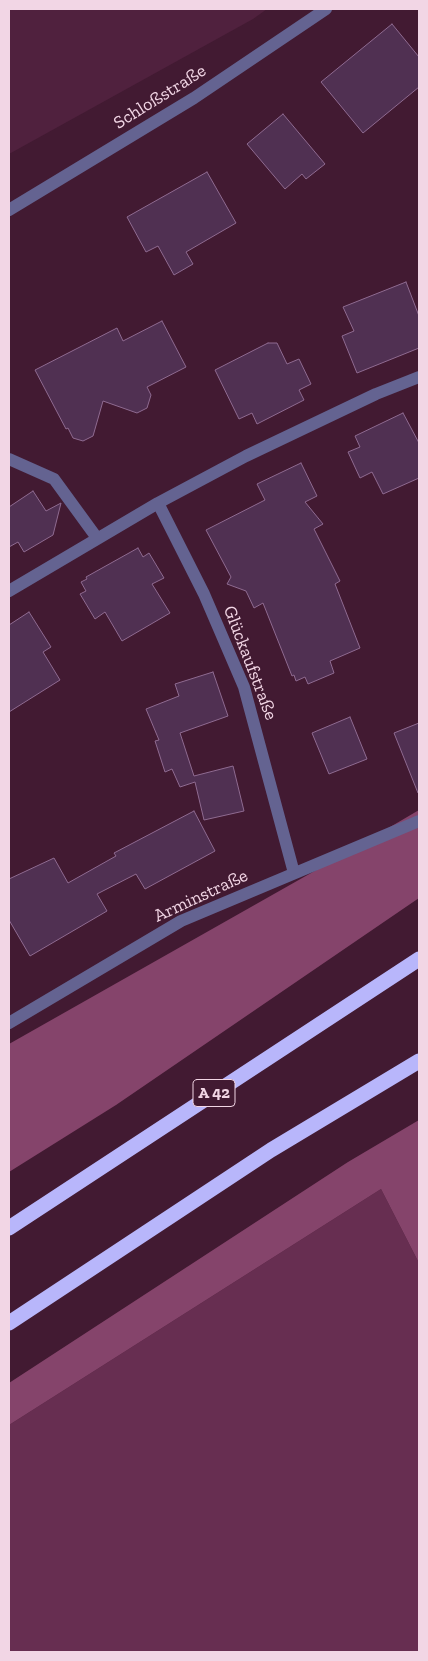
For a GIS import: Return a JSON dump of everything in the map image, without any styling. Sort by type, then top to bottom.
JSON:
[{"type":"highway","name":"A 42","points":[[9,1228],[419,959]]},
{"type":"highway","points":[[9,1323],[271,1150],[419,1061]]},
{"type":"street","name":"Schloßstraße","points":[[9,210],[194,98],[326,9]]},
{"type":"street","points":[[9,591],[158,503],[324,418],[419,377]]},
{"type":"street","points":[[9,459],[54,479],[97,538]]},
{"type":"street","name":"Glückaufstraße","points":[[158,503],[204,594],[244,687],[294,873]]},
{"type":"street","name":"Arminstraße","points":[[9,1023],[181,922],[419,822]]},
{"type":"shaded area","points":[[9,9],[267,9],[253,19],[9,154]]},
{"type":"shaded area","points":[[419,810],[419,898],[116,1105],[9,1172],[9,1044]]},
{"type":"shaded area","points":[[419,1120],[419,1263],[381,1189],[9,1425],[9,1383],[348,1162]]},
{"type":"shaded area","points":[[381,1189],[419,1263],[419,1652],[9,1652],[9,1425]]},
{"type":"building","points":[[392,24],[419,57],[419,87],[363,133],[321,82]]},
{"type":"building","points":[[283,114],[325,164],[306,179],[302,174],[285,189],[247,144]]},
{"type":"building","points":[[207,172],[236,223],[186,252],[193,264],[174,275],[158,246],[146,252],[127,217]]},
{"type":"building","points":[[406,282],[419,316],[419,348],[357,373],[342,336],[354,331],[343,307]]},
{"type":"building","points":[[162,321],[186,367],[147,387],[151,395],[147,408],[137,413],[103,401],[93,436],[83,441],[73,438],[68,428],[66,429],[35,370],[117,328],[123,341]]},
{"type":"building","points":[[268,343],[277,343],[287,364],[299,359],[311,384],[299,390],[304,400],[257,424],[252,413],[239,419],[215,370]]},
{"type":"building","points":[[403,413],[419,443],[419,478],[383,494],[372,472],[360,478],[348,452],[360,447],[355,436]]},
{"type":"building","points":[[301,463],[317,496],[305,502],[323,524],[314,529],[340,581],[335,584],[360,648],[330,661],[334,673],[308,684],[305,677],[296,681],[294,675],[292,676],[263,603],[254,608],[246,591],[227,584],[231,577],[206,530],[265,500],[257,484]]},
{"type":"building","points":[[33,491],[46,511],[61,503],[53,535],[24,552],[18,542],[9,547],[9,507]]},
{"type":"building","points":[[138,548],[143,557],[149,553],[164,578],[152,584],[170,613],[122,641],[105,612],[95,619],[80,594],[86,591],[81,582],[87,579],[86,577]]},
{"type":"building","points":[[29,612],[51,647],[43,652],[60,680],[9,712],[9,625]]},
{"type":"building","points":[[213,672],[228,716],[180,733],[194,776],[233,766],[244,811],[204,820],[195,782],[180,787],[172,769],[165,772],[155,741],[159,740],[146,709],[179,696],[175,684]]},
{"type":"building","points":[[350,717],[367,759],[329,774],[312,733]]},
{"type":"building","points":[[419,723],[419,793],[418,793],[394,733]]},
{"type":"building","points":[[194,811],[215,851],[145,889],[136,874],[97,894],[107,911],[30,956],[9,920],[9,879],[54,858],[68,883],[116,856],[114,853]]}]
